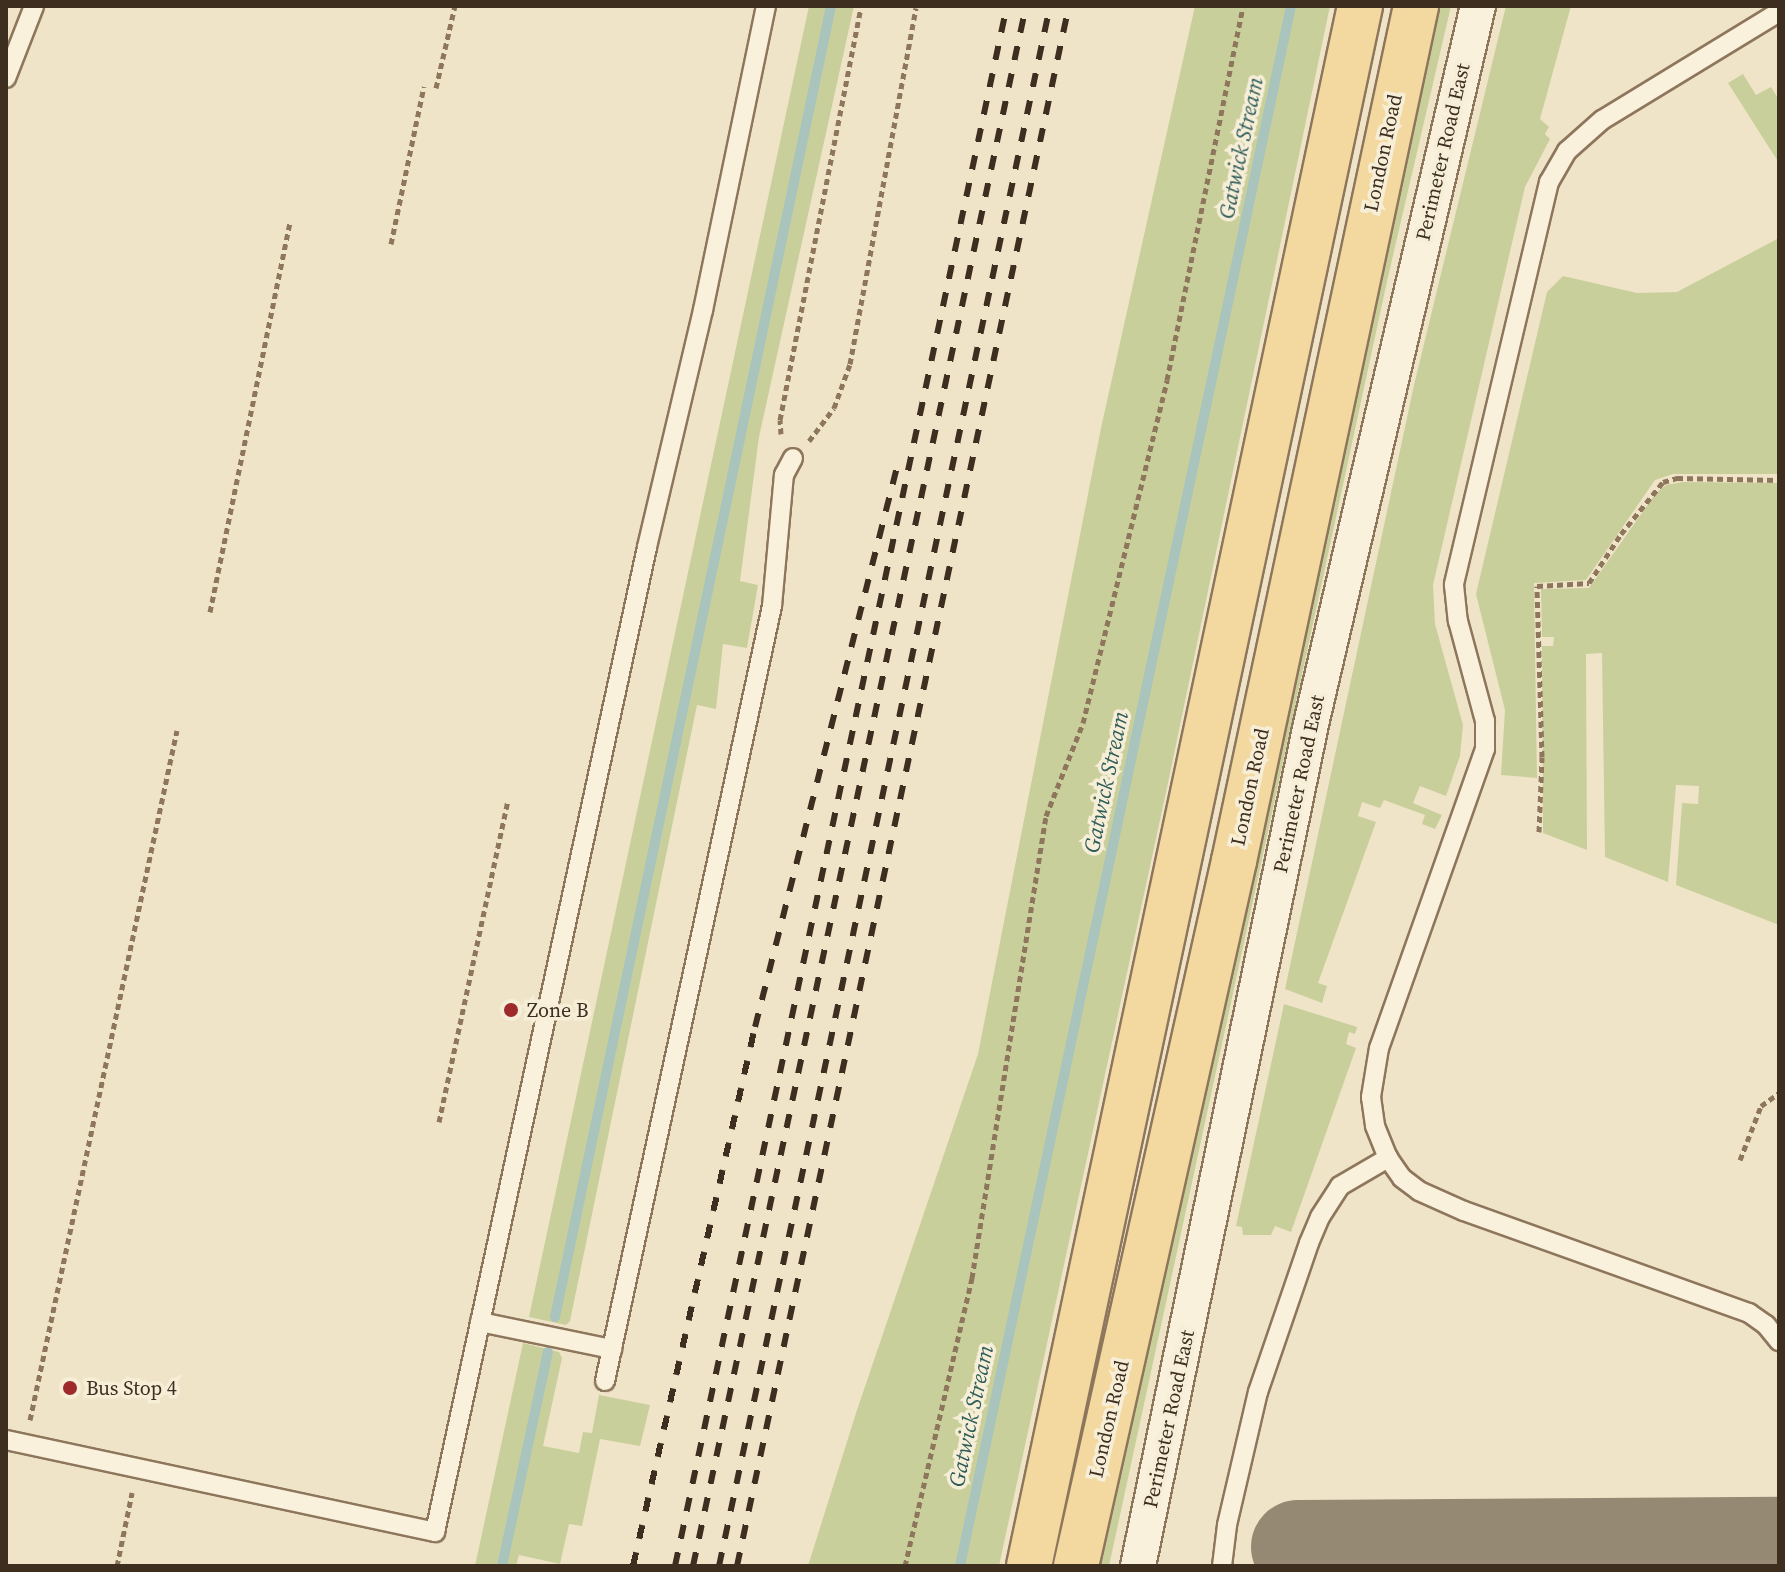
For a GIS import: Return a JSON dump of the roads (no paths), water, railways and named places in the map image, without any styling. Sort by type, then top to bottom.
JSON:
[{"type":"main road","points":[[1029,1566],[1360,6]]},
{"type":"main road","name":"London Road","points":[[1076,1566],[1234,861],[1416,6]]},
{"type":"street","name":"Perimeter Road East","points":[[1138,1566],[1311,724],[1478,6]]},
{"type":"lane","points":[[6,78],[34,6]]},
{"type":"lane","points":[[15,1442],[435,1532],[647,547],[703,310],[766,6]]},
{"type":"lane","points":[[1779,12],[1602,120],[1567,151],[1549,182],[1454,585],[1458,621],[1485,721],[1485,749],[1379,1048],[1371,1080],[1372,1112],[1388,1158],[1409,1185],[1446,1204],[1749,1313],[1766,1325],[1779,1341]]},
{"type":"lane","points":[[605,1381],[772,606],[784,475],[793,458]]},
{"type":"lane","points":[[1222,1566],[1230,1511],[1263,1374],[1309,1243],[1320,1217],[1340,1186],[1388,1158]]},
{"type":"lane","points":[[480,1322],[612,1349]]},
{"type":"waterway","points":[[555,1317],[831,6]]},
{"type":"waterway","name":"Gatwick Stream","points":[[960,1566],[1291,6]]},
{"type":"waterway","points":[[502,1566],[548,1352]]},
{"type":"railway","points":[[675,1566],[1007,6]]},
{"type":"railway","points":[[693,1566],[1026,6]]},
{"type":"railway","points":[[719,1566],[1050,6]]},
{"type":"railway","points":[[737,1566],[1069,6]]},
{"type":"railway","points":[[633,1566],[755,1027],[897,467]]},
{"type":"place","name":"Zone B","points":[[511,1010]]},
{"type":"place","name":"Bus Stop 4","points":[[70,1388]]}]
